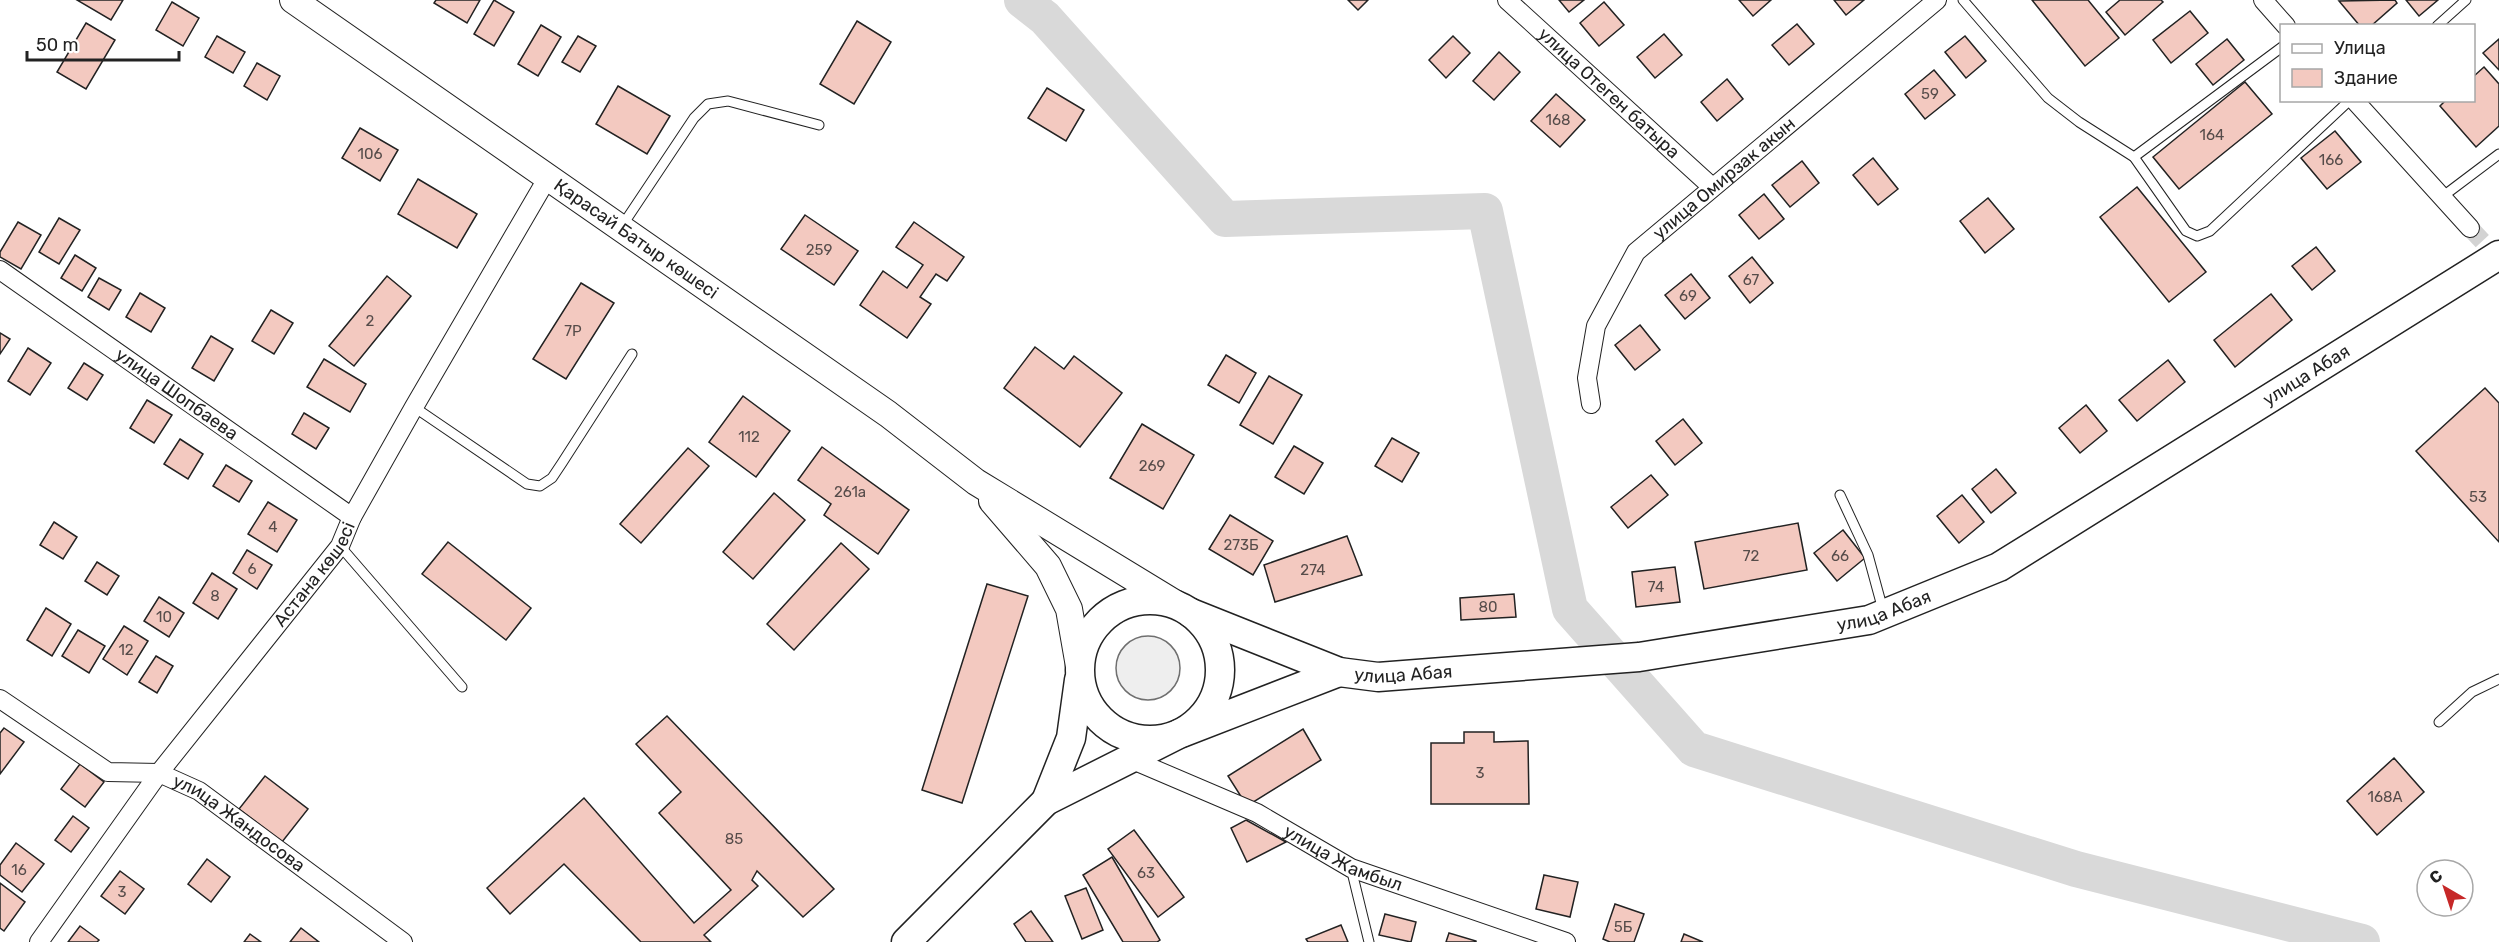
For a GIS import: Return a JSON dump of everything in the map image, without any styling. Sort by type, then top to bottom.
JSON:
[{"type":"main road","name":"Қарасай Батыр көшесі","points":[[293,0],[888,414],[976,482]]},
{"type":"main road","name":"улица Абая","points":[[1191,613],[1339,672],[1378,677],[1639,657],[1869,620],[1999,567],[2495,254]]},
{"type":"main road","points":[[976,482],[1191,613],[1206,627],[1216,646],[1220,666],[1218,687],[1210,706],[1196,723],[1179,734],[1156,740],[1134,738],[1112,729],[1095,714],[1084,694],[1069,609],[1048,566],[976,482]]},
{"type":"main road","points":[[1046,801],[1071,738],[1083,650],[1093,630],[1108,614],[1128,604],[1149,600],[1171,603],[1191,613]]},
{"type":"main road","points":[[906,942],[1046,801],[1179,734],[1339,672]]},
{"type":"street","name":"улица Отеген батыра","points":[[1507,0],[1712,187]]},
{"type":"street","name":"улица Омирзак акын","points":[[1591,404],[1587,378],[1596,326],[1636,252],[1937,0]]},
{"type":"street","points":[[2263,0],[2284,24]]},
{"type":"street","points":[[2354,102],[2470,228]]},
{"type":"street","name":"Астана көшесі","points":[[39,942],[159,773],[340,546],[352,517],[414,407],[548,177]]},
{"type":"street","name":"улица Шопбаева","points":[[0,270],[352,517]]},
{"type":"street","name":"улица Жандосова","points":[[0,699],[108,772],[159,773],[199,792],[403,942]]},
{"type":"street","name":"улица Жамбыл","points":[[1128,758],[1257,813],[1351,868],[1566,942]]},
{"type":"lane","points":[[1963,0],[2048,98],[2079,122],[2134,157],[2186,231],[2197,236],[2210,231],[2350,102]]},
{"type":"lane","points":[[2439,24],[2466,0]]},
{"type":"lane","points":[[2134,157],[2280,48]]},
{"type":"lane","points":[[620,228],[694,118],[708,104],[728,101],[819,125]]},
{"type":"lane","points":[[2442,197],[2499,154]]},
{"type":"lane","points":[[414,407],[527,484],[540,486],[552,478],[632,354]]},
{"type":"lane","points":[[1840,495],[1868,555],[1884,614]]},
{"type":"lane","points":[[340,546],[462,687]]},
{"type":"lane","points":[[2439,722],[2472,692],[2499,679]]},
{"type":"lane","points":[[1351,868],[1369,942]]},
{"type":"shaded area","points":[[1148,636],[1171,645],[1180,668],[1171,691],[1148,700],[1125,691],[1116,668],[1125,645]]},
{"type":"building","points":[[77,0],[123,0],[111,20]]},
{"type":"building","points":[[436,0],[480,0],[467,23],[434,3]]},
{"type":"building","points":[[494,0],[514,12],[494,46],[474,34]]},
{"type":"building","points":[[1348,0],[1368,0],[1358,10]]},
{"type":"building","points":[[1559,0],[1584,0],[1569,12]]},
{"type":"building","points":[[1739,0],[1771,0],[1753,16]]},
{"type":"building","points":[[1834,0],[1864,0],[1846,15]]},
{"type":"building","points":[[2032,0],[2088,0],[2119,38],[2085,66]]},
{"type":"building","points":[[2120,0],[2161,0],[2163,2],[2125,35],[2106,12]]},
{"type":"building","points":[[2395,0],[2397,3],[2373,24],[2358,24],[2339,1]]},
{"type":"building","points":[[2406,0],[2438,0],[2419,16]]},
{"type":"building","points":[[172,2],[199,18],[183,46],[156,30]]},
{"type":"building","points":[[1604,2],[1624,25],[1599,46],[1580,23]]},
{"type":"building","points":[[2190,11],[2208,33],[2171,63],[2153,40]]},
{"type":"building","points":[[857,21],[891,42],[854,104],[820,84]]},
{"type":"building","points":[[86,23],[115,40],[86,89],[57,72]]},
{"type":"building","points":[[1797,24],[1814,44],[1789,65],[1772,45]]},
{"type":"building","points":[[541,25],[561,37],[538,76],[518,64]]},
{"type":"building","points":[[1664,34],[1682,55],[1655,78],[1637,57]]},
{"type":"building","points":[[217,36],[245,52],[233,73],[205,57]]},
{"type":"building","points":[[578,36],[596,46],[580,72],[562,62]]},
{"type":"building","points":[[1453,36],[1470,53],[1446,78],[1429,60]]},
{"type":"building","points":[[1965,36],[1986,61],[1966,78],[1945,52]]},
{"type":"building","points":[[2227,39],[2244,60],[2213,85],[2196,64]]},
{"type":"building","points":[[2499,39],[2499,70],[2483,53]]},
{"type":"building","points":[[1499,52],[1520,72],[1494,100],[1473,81]]},
{"type":"building","points":[[257,63],[280,76],[267,100],[244,86]]},
{"type":"building","points":[[2484,67],[2499,84],[2499,126],[2476,147],[2440,106],[2444,102],[2475,102],[2475,75]]},
{"type":"building","points":[[1934,70],[1955,95],[1925,119],[1905,94]]},
{"type":"building","points":[[1727,79],[1743,99],[1717,121],[1701,102]]},
{"type":"building","points":[[2245,82],[2272,114],[2179,189],[2153,157]]},
{"type":"building","points":[[618,86],[670,116],[647,154],[596,124]]},
{"type":"building","points":[[1047,88],[1084,110],[1066,141],[1028,118]]},
{"type":"building","points":[[1556,94],[1585,120],[1560,147],[1531,121]]},
{"type":"building","points":[[360,128],[398,150],[380,181],[342,158]]},
{"type":"building","points":[[2335,131],[2361,162],[2327,189],[2301,158]]},
{"type":"building","points":[[1873,158],[1898,189],[1878,205],[1853,175]]},
{"type":"building","points":[[1802,161],[1819,183],[1790,207],[1772,185]]},
{"type":"building","points":[[418,179],[477,214],[457,248],[398,214]]},
{"type":"building","points":[[2137,187],[2206,272],[2169,302],[2100,217]]},
{"type":"building","points":[[1764,194],[1784,219],[1759,239],[1739,215]]},
{"type":"building","points":[[1988,198],[2014,229],[1985,253],[1960,221]]},
{"type":"building","points":[[805,215],[858,251],[834,285],[781,249]]},
{"type":"building","points":[[59,218],[80,230],[59,264],[39,252]]},
{"type":"building","points":[[18,222],[41,235],[21,269],[0,257],[0,252]]},
{"type":"building","points":[[914,222],[964,257],[947,281],[936,274],[920,297],[931,304],[907,338],[860,305],[883,271],[907,288],[923,265],[896,247]]},
{"type":"building","points":[[2316,247],[2335,271],[2312,290],[2292,266]]},
{"type":"building","points":[[75,255],[96,268],[82,291],[61,278]]},
{"type":"building","points":[[1752,257],[1773,283],[1750,303],[1729,276]]},
{"type":"building","points":[[1691,274],[1710,298],[1685,319],[1665,295]]},
{"type":"building","points":[[387,276],[411,296],[354,366],[329,346]]},
{"type":"building","points":[[99,278],[121,290],[109,310],[88,297]]},
{"type":"building","points":[[581,283],[614,303],[566,379],[533,359]]},
{"type":"building","points":[[140,293],[165,308],[151,332],[126,317]]},
{"type":"building","points":[[2271,294],[2292,320],[2235,367],[2214,340]]},
{"type":"building","points":[[271,310],[293,323],[274,354],[252,341]]},
{"type":"building","points":[[1640,325],[1660,350],[1635,370],[1615,345]]},
{"type":"building","points":[[0,333],[10,339],[0,354]]},
{"type":"building","points":[[211,336],[233,349],[214,381],[192,368]]},
{"type":"building","points":[[1035,347],[1064,369],[1074,356],[1122,393],[1080,447],[1004,388]]},
{"type":"building","points":[[28,348],[51,363],[30,395],[8,381]]},
{"type":"building","points":[[1226,355],[1256,373],[1239,403],[1208,385]]},
{"type":"building","points":[[324,359],[366,384],[350,412],[307,387]]},
{"type":"building","points":[[2168,360],[2185,382],[2137,421],[2119,400]]},
{"type":"building","points":[[84,363],[103,375],[87,400],[68,388]]},
{"type":"building","points":[[1269,376],[1302,395],[1273,444],[1240,425]]},
{"type":"building","points":[[2485,388],[2499,403],[2499,542],[2416,451]]},
{"type":"building","points":[[743,396],[790,431],[756,477],[709,442]]},
{"type":"building","points":[[147,400],[172,415],[154,443],[130,428]]},
{"type":"building","points":[[2086,405],[2107,431],[2080,453],[2059,428]]},
{"type":"building","points":[[304,413],[329,428],[316,449],[292,434]]},
{"type":"building","points":[[1683,419],[1702,443],[1675,465],[1656,441]]},
{"type":"building","points":[[1142,424],[1194,455],[1163,509],[1110,478]]},
{"type":"building","points":[[1392,438],[1419,453],[1402,482],[1375,466]]},
{"type":"building","points":[[180,439],[203,454],[188,479],[164,464]]},
{"type":"building","points":[[1294,446],[1323,463],[1304,494],[1275,477]]},
{"type":"building","points":[[822,447],[909,510],[878,554],[824,515],[831,504],[798,480]]},
{"type":"building","points":[[688,448],[709,466],[641,543],[620,524]]},
{"type":"building","points":[[226,465],[252,481],[239,502],[213,486]]},
{"type":"building","points":[[1996,469],[2016,493],[1991,513],[1972,489]]},
{"type":"building","points":[[1651,475],[1668,495],[1628,528],[1611,507]]},
{"type":"building","points":[[774,493],[805,520],[753,579],[723,552]]},
{"type":"building","points":[[1962,495],[1984,522],[1959,543],[1937,516]]},
{"type":"building","points":[[268,502],[297,520],[277,552],[248,534]]},
{"type":"building","points":[[1230,515],[1273,541],[1253,575],[1209,549]]},
{"type":"building","points":[[54,522],[77,537],[63,559],[40,545]]},
{"type":"building","points":[[1798,523],[1807,570],[1704,589],[1695,542]]},
{"type":"building","points":[[1843,530],[1865,558],[1837,581],[1814,553]]},
{"type":"building","points":[[1347,536],[1362,575],[1275,602],[1264,565]]},
{"type":"building","points":[[448,542],[531,608],[506,640],[422,574]]},
{"type":"building","points":[[841,543],[869,569],[794,650],[767,624]]},
{"type":"building","points":[[247,550],[272,565],[257,589],[233,573]]},
{"type":"building","points":[[97,562],[119,576],[107,595],[85,581]]},
{"type":"building","points":[[1675,567],[1680,602],[1636,607],[1632,572]]},
{"type":"building","points":[[212,573],[237,589],[218,619],[193,603]]},
{"type":"building","points":[[987,584],[1028,596],[962,803],[922,790]]},
{"type":"building","points":[[1514,594],[1516,617],[1461,620],[1460,598]]},
{"type":"building","points":[[159,597],[184,613],[169,637],[144,621]]},
{"type":"building","points":[[46,608],[71,624],[52,656],[27,640]]},
{"type":"building","points":[[124,626],[148,641],[127,675],[103,659]]},
{"type":"building","points":[[78,630],[105,646],[89,673],[62,656]]},
{"type":"building","points":[[156,656],[173,666],[157,693],[139,682]]},
{"type":"building","points":[[667,716],[834,889],[803,917],[757,871],[752,880],[758,886],[704,935],[711,942],[641,942],[564,864],[510,914],[487,888],[584,798],[694,923],[731,890],[659,813],[681,792],[636,744]]},
{"type":"building","points":[[4,728],[24,742],[0,774],[0,733]]},
{"type":"building","points":[[1303,729],[1321,760],[1247,806],[1228,776]]},
{"type":"building","points":[[1464,732],[1494,732],[1494,742],[1528,741],[1529,804],[1431,804],[1431,743],[1464,743]]},
{"type":"building","points":[[2394,758],[2424,792],[2377,835],[2347,801]]},
{"type":"building","points":[[80,764],[104,782],[85,807],[61,789]]},
{"type":"building","points":[[265,776],[308,809],[282,842],[239,809]]},
{"type":"building","points":[[73,816],[89,828],[71,852],[55,840]]},
{"type":"building","points":[[1246,820],[1286,842],[1247,862],[1231,828]]},
{"type":"building","points":[[1134,830],[1184,897],[1158,917],[1108,849]]},
{"type":"building","points":[[16,843],[44,864],[22,892],[0,875],[0,865]]},
{"type":"building","points":[[1112,857],[1160,940],[1157,942],[1123,942],[1083,875]]},
{"type":"building","points":[[207,859],[230,877],[211,902],[188,884]]},
{"type":"building","points":[[120,871],[144,889],[125,914],[101,896]]},
{"type":"building","points":[[1544,875],[1578,882],[1570,917],[1536,909]]},
{"type":"building","points":[[0,883],[25,902],[4,931],[0,928]]},
{"type":"building","points":[[1086,888],[1103,930],[1082,939],[1065,896]]},
{"type":"building","points":[[1615,904],[1644,914],[1634,942],[1610,942],[1603,939]]},
{"type":"building","points":[[1031,911],[1053,942],[1026,942],[1014,924]]},
{"type":"building","points":[[1385,914],[1416,922],[1411,942],[1379,935]]},
{"type":"building","points":[[1341,925],[1348,942],[1308,942],[1306,939]]},
{"type":"building","points":[[80,926],[99,940],[97,942],[68,942]]},
{"type":"building","points":[[301,928],[319,942],[290,942]]},
{"type":"building","points":[[1449,933],[1476,941],[1476,942],[1446,942]]},
{"type":"building","points":[[250,934],[261,942],[244,942]]},
{"type":"building","points":[[1684,934],[1703,942],[1681,942]]},
{"type":"waterway","points":[[1022,0],[1045,18],[1225,219],[1485,211],[1570,609],[1694,749],[2076,869],[2362,942]]},
{"type":"tunnel","points":[[2470,228],[2485,244]]}]
